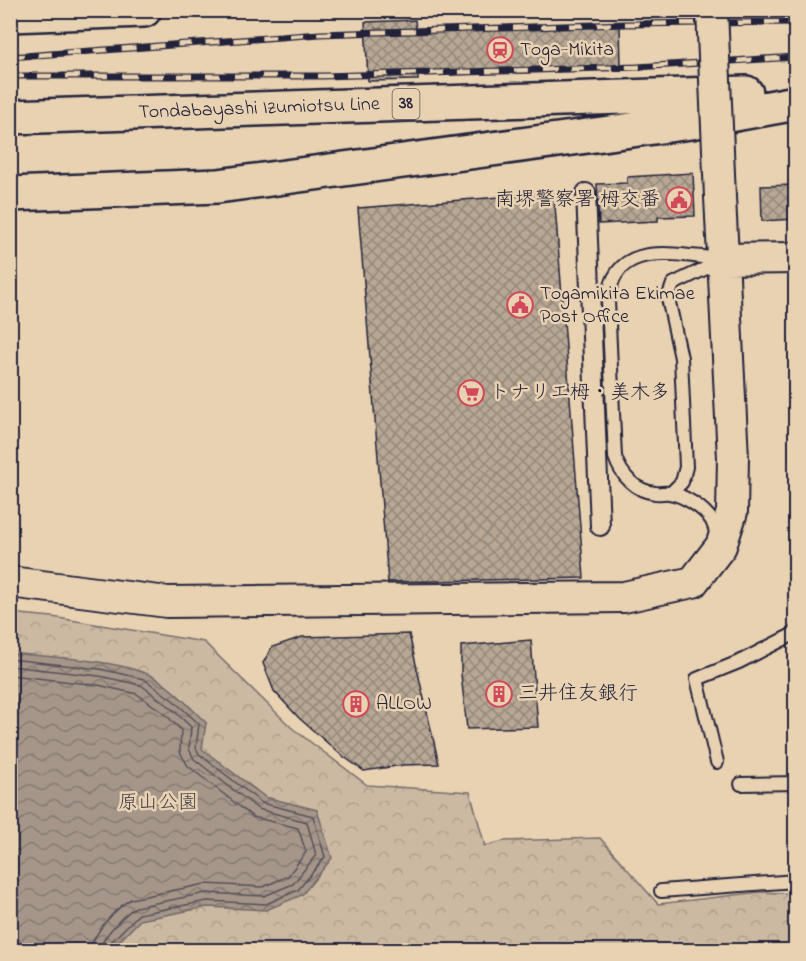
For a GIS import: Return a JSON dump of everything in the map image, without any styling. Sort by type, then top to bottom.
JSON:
[{"type":"main road","points":[[19,15],[144,10]]},
{"type":"main road","name":"Tondabayashi Izumiotsu Line","points":[[14,117],[795,91]]},
{"type":"main road","points":[[10,194],[218,186],[691,122],[795,103]]},
{"type":"street","points":[[10,582],[166,603],[624,597],[693,582],[721,546],[732,512],[733,458],[712,10]]},
{"type":"street","points":[[586,194],[600,526]]},
{"type":"street","points":[[724,259],[795,258]]},
{"type":"lane","points":[[721,546],[711,519],[694,504],[671,493],[654,493],[639,488],[627,480],[619,468],[615,457],[608,301],[609,286],[615,274],[624,263],[637,256],[665,255],[724,259]]},
{"type":"lane","points":[[671,493],[681,482],[686,467],[681,358],[668,297],[673,284],[724,259]]},
{"type":"lane","points":[[717,762],[697,680],[739,662],[792,635],[795,631]]},
{"type":"lane","points":[[741,784],[795,783]]},
{"type":"lane","points":[[661,891],[795,881]]},
{"type":"green space","name":"原山公園","points":[[10,613],[52,617],[204,642],[292,728],[367,785],[470,792],[485,846],[504,841],[600,838],[658,904],[761,892],[795,894],[795,950],[11,950]]},
{"type":"water","points":[[11,653],[112,664],[145,673],[160,681],[206,723],[202,749],[265,797],[317,810],[332,858],[302,895],[266,910],[207,907],[140,920],[111,950],[11,950]]},
{"type":"building","points":[[415,20],[416,30],[620,23],[621,66],[418,73],[418,80],[368,81],[365,22]]},
{"type":"building","points":[[693,173],[695,216],[658,217],[658,221],[599,224],[597,184],[627,183],[627,177]]},
{"type":"building","points":[[795,185],[795,219],[762,221],[761,186]]},
{"type":"building","name":"トナリエ栂・美木多","points":[[554,193],[584,578],[388,582],[358,208]]},
{"type":"building","name":"ALLOW","points":[[409,634],[439,764],[403,765],[364,771],[340,754],[299,718],[274,691],[263,663],[272,647],[302,637]]},
{"type":"building","name":"三井住友銀行","points":[[531,640],[538,727],[467,729],[461,674],[461,646]]},
{"type":"railway","points":[[10,57],[320,34],[625,24],[796,22]]},
{"type":"railway","points":[[10,76],[322,76],[637,67],[796,57]]},
{"type":"place","name":"Toga-Mikita","points":[[500,50]]},
{"type":"place","name":"南堺警察署 栂交番","points":[[679,200]]},
{"type":"place","name":"Togamikita Ekimae Post Office","points":[[520,305]]},
{"type":"place","name":"トナリエ栂・美木多","points":[[471,393]]},
{"type":"place","name":"三井住友銀行","points":[[499,694]]},
{"type":"place","name":"ALLOW","points":[[356,704]]}]
